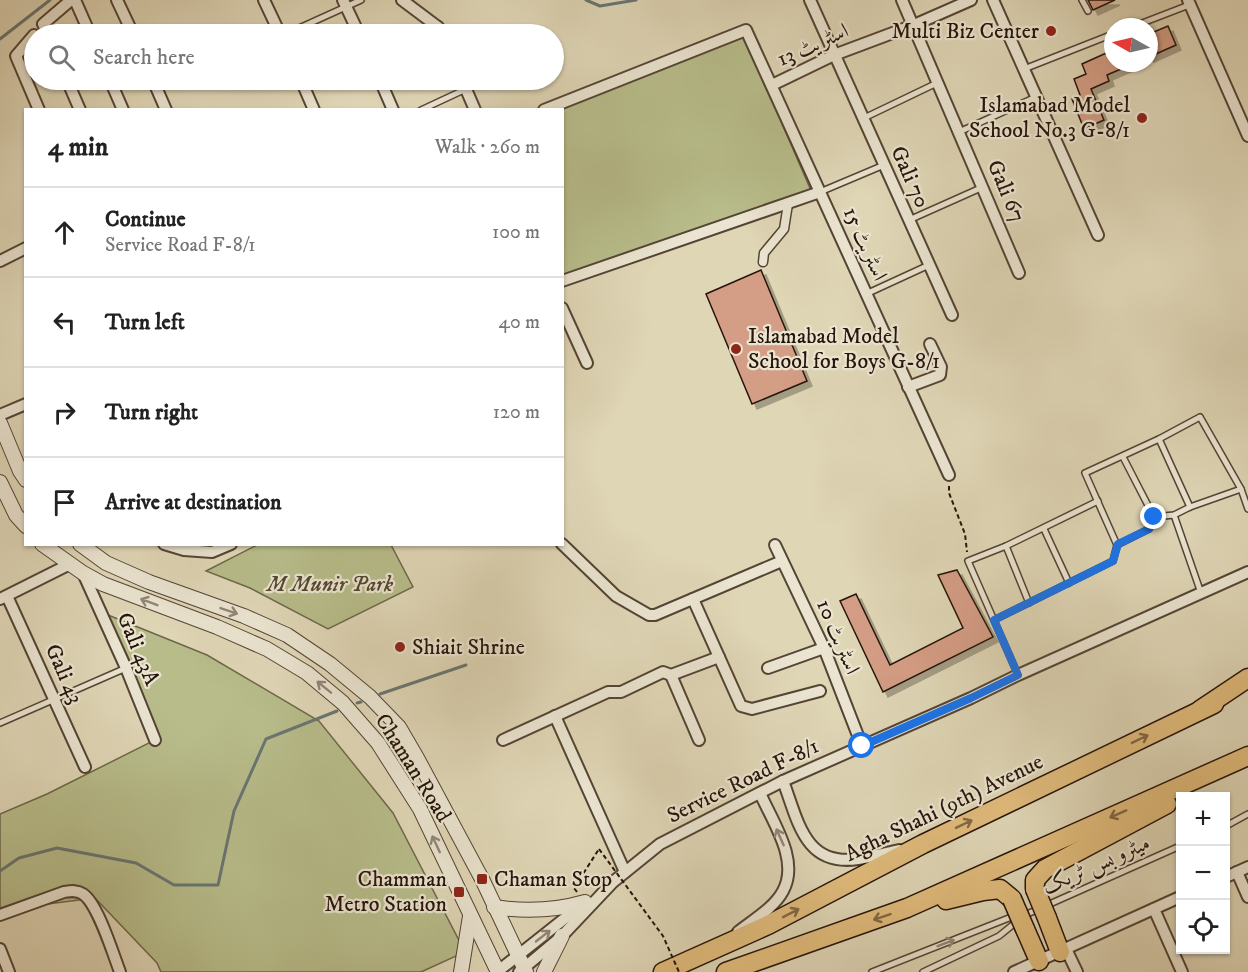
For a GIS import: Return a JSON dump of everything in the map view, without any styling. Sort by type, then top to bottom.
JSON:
[{"type":"main road","points":[[1200,710],[1248,678]]},
{"type":"main road","name":"Agha Shahi (9th) Avenue","points":[[663,972],[768,925],[923,844],[1248,689]]},
{"type":"main road","points":[[726,972],[908,908],[1248,756]]},
{"type":"main road","points":[[1063,950],[1035,889],[1035,880],[1045,869],[1176,799],[1210,773]]},
{"type":"main road","points":[[908,908],[1000,889],[1011,899],[1025,922],[1039,961]]},
{"type":"street","points":[[51,24],[73,0],[85,24]]},
{"type":"street","points":[[117,0],[128,24]]},
{"type":"street","points":[[264,0],[275,24]]},
{"type":"street","points":[[402,0],[431,24]]},
{"type":"street","name":"Gali 70","points":[[810,0],[952,315]]},
{"type":"street","name":"Gali 67","points":[[902,0],[1019,273]]},
{"type":"street","name":"اسٹریٹ 13","points":[[772,85],[834,55],[914,25],[971,0]]},
{"type":"street","points":[[993,0],[1098,235]]},
{"type":"street","points":[[1189,2],[1248,136]]},
{"type":"street","points":[[344,3],[354,24]]},
{"type":"street","name":"اسٹریٹ 15","points":[[549,108],[746,30],[949,475]]},
{"type":"street","points":[[24,47],[16,56],[24,75]]},
{"type":"street","points":[[30,90],[38,108]]},
{"type":"street","points":[[71,90],[79,108]]},
{"type":"street","points":[[114,90],[122,108]]},
{"type":"street","points":[[157,90],[165,108]]},
{"type":"street","points":[[305,90],[313,108]]},
{"type":"street","points":[[384,90],[392,108]]},
{"type":"street","points":[[467,90],[474,108]]},
{"type":"street","points":[[564,280],[820,192]]},
{"type":"street","points":[[763,262],[764,253],[784,229],[788,204]]},
{"type":"street","points":[[0,261],[24,249]]},
{"type":"street","points":[[564,312],[587,363]]},
{"type":"street","points":[[909,387],[940,375],[941,368],[930,344]]},
{"type":"street","points":[[0,415],[24,405]]},
{"type":"street","points":[[0,423],[24,477]]},
{"type":"street","points":[[0,482],[16,515],[24,524]]},
{"type":"street","name":"اسٹریٹ 10","points":[[775,545],[824,648],[862,746]]},
{"type":"street","name":"Chaman Road","points":[[45,546],[103,584],[217,627],[267,649],[307,673],[343,702],[378,743],[420,809],[497,972]]},
{"type":"street","name":"Chaman Road","points":[[83,546],[106,563],[149,582],[244,616],[287,635],[330,664],[370,697],[399,727],[417,758],[482,879],[522,967]]},
{"type":"street","points":[[171,546],[184,550],[212,552],[226,546]]},
{"type":"street","points":[[564,546],[616,596],[644,614],[655,615],[782,561]]},
{"type":"street","points":[[4,597],[70,564]]},
{"type":"street","name":"Service Road F-8/1","points":[[522,967],[591,900],[660,844],[783,781],[1248,572]]},
{"type":"street","name":"Gali 43A","points":[[83,573],[126,668],[155,740]]},
{"type":"street","name":"Gali 43","points":[[4,597],[85,767]]},
{"type":"street","points":[[693,599],[741,706],[746,709],[820,691]]},
{"type":"street","points":[[768,668],[824,648]]},
{"type":"street","points":[[503,740],[608,692],[621,692],[663,672],[671,675],[719,657]]},
{"type":"street","points":[[671,675],[699,740]]},
{"type":"street","points":[[555,716],[625,872]]},
{"type":"street","points":[[783,781],[806,840],[818,854],[834,859],[856,860],[923,844]]},
{"type":"street","points":[[719,947],[771,905],[784,891],[789,872],[787,854],[760,793]]},
{"type":"street","points":[[1230,875],[1248,867]]},
{"type":"street","points":[[1237,872],[1248,897]]},
{"type":"street","points":[[0,915],[64,892],[72,890],[82,894],[93,905],[120,972]]},
{"type":"street","points":[[1014,972],[1176,899]]},
{"type":"street","points":[[494,907],[517,911],[540,911],[563,908],[591,900]]},
{"type":"street","name":"Service Road F-8/1","points":[[497,972],[522,967],[562,936],[591,900]]},
{"type":"street","points":[[1154,909],[1182,972]]},
{"type":"street","points":[[461,972],[470,916]]},
{"type":"street","points":[[544,972],[562,936]]},
{"type":"street","points":[[0,949],[9,972]]},
{"type":"street","points":[[1063,950],[1077,972]]},
{"type":"lane","points":[[305,24],[344,3],[361,0]]},
{"type":"lane","points":[[1082,0],[1088,11]]},
{"type":"lane","points":[[1153,18],[1189,2]]},
{"type":"lane","points":[[1024,69],[1104,38]]},
{"type":"lane","points":[[863,119],[938,82]]},
{"type":"lane","points":[[424,108],[454,90]]},
{"type":"lane","points":[[960,132],[1036,97]]},
{"type":"lane","points":[[820,192],[884,165]]},
{"type":"lane","points":[[909,220],[983,187]]},
{"type":"lane","points":[[866,294],[929,266]]},
{"type":"lane","points":[[994,620],[1113,561],[1118,544],[1085,473],[1123,457],[1200,417],[1241,489],[1248,509]]},
{"type":"lane","points":[[1159,439],[1190,507]]},
{"type":"lane","points":[[1118,544],[1149,529],[1154,517],[1123,457]]},
{"type":"lane","points":[[1154,517],[1174,515],[1241,489]]},
{"type":"lane","points":[[1018,675],[968,561],[1044,529],[1098,501]]},
{"type":"lane","points":[[1174,515],[1201,595]]},
{"type":"lane","points":[[1044,529],[1069,583]]},
{"type":"lane","points":[[1006,546],[1029,603]]},
{"type":"lane","points":[[0,723],[126,668]]},
{"type":"lane","points":[[1230,824],[1248,814]]},
{"type":"lane","name":"میٹرو بس ٹریک","points":[[923,972],[1176,848]]},
{"type":"lane","name":"میٹرو بس ٹریک","points":[[872,972],[1012,916],[1025,922]]},
{"type":"path","points":[[949,475],[949,493],[964,534],[968,561]]},
{"type":"path","points":[[574,888],[599,849],[663,936],[679,972]]},
{"type":"green space","points":[[744,35],[812,193],[564,277],[564,108]]},
{"type":"green space","name":"M Munir Park","points":[[255,546],[392,546],[413,587],[328,629],[250,588],[206,571]]},
{"type":"green space","points":[[108,615],[207,655],[319,721],[393,813],[465,952],[421,972],[161,972],[157,963],[95,898],[0,910],[0,814],[47,794],[155,740]]},
{"type":"building","points":[[1088,0],[1115,0],[1093,10]]},
{"type":"building","name":"Islamabad Model School No.3 G-8/1","points":[[1168,26],[1176,45],[1158,53],[1158,30]]},
{"type":"building","name":"Islamabad Model School No.3 G-8/1","points":[[1104,54],[1104,72],[1114,72],[1107,75],[1109,81],[1091,89],[1104,120],[1084,129],[1072,99],[1080,95],[1074,79],[1086,74],[1082,64]]},
{"type":"building","name":"Islamabad Model School for Boys G-8/1","points":[[761,270],[807,381],[752,404],[706,294]]},
{"type":"building","points":[[957,570],[993,637],[883,692],[840,601],[856,594],[890,665],[963,628],[938,575]]},
{"type":"waterway","points":[[0,39],[50,0]]},
{"type":"waterway","points":[[586,0],[600,6],[636,0]]},
{"type":"waterway","points":[[380,694],[466,665]]},
{"type":"waterway","points":[[357,703],[361,702]]},
{"type":"waterway","points":[[0,871],[19,858],[57,848],[136,863],[174,885],[218,885],[234,811],[266,739],[337,711]]},
{"type":"place","name":"Multi Biz Center","points":[[1051,31]]},
{"type":"place","name":"Islamabad Model School No.3 G-8/1","points":[[1142,118]]},
{"type":"place","name":"Islamabad Model School for Boys G-8/1","points":[[736,349]]},
{"type":"place","name":"Shiait Shrine","points":[[400,647]]},
{"type":"place","name":"Chaman Stop","points":[[482,879]]},
{"type":"place","name":"Chamman Metro Station","points":[[459,892]]},
{"type":"route","points":[[862,746],[1018,675],[994,620],[1113,561],[1118,544],[1149,529],[1154,517]]}]
